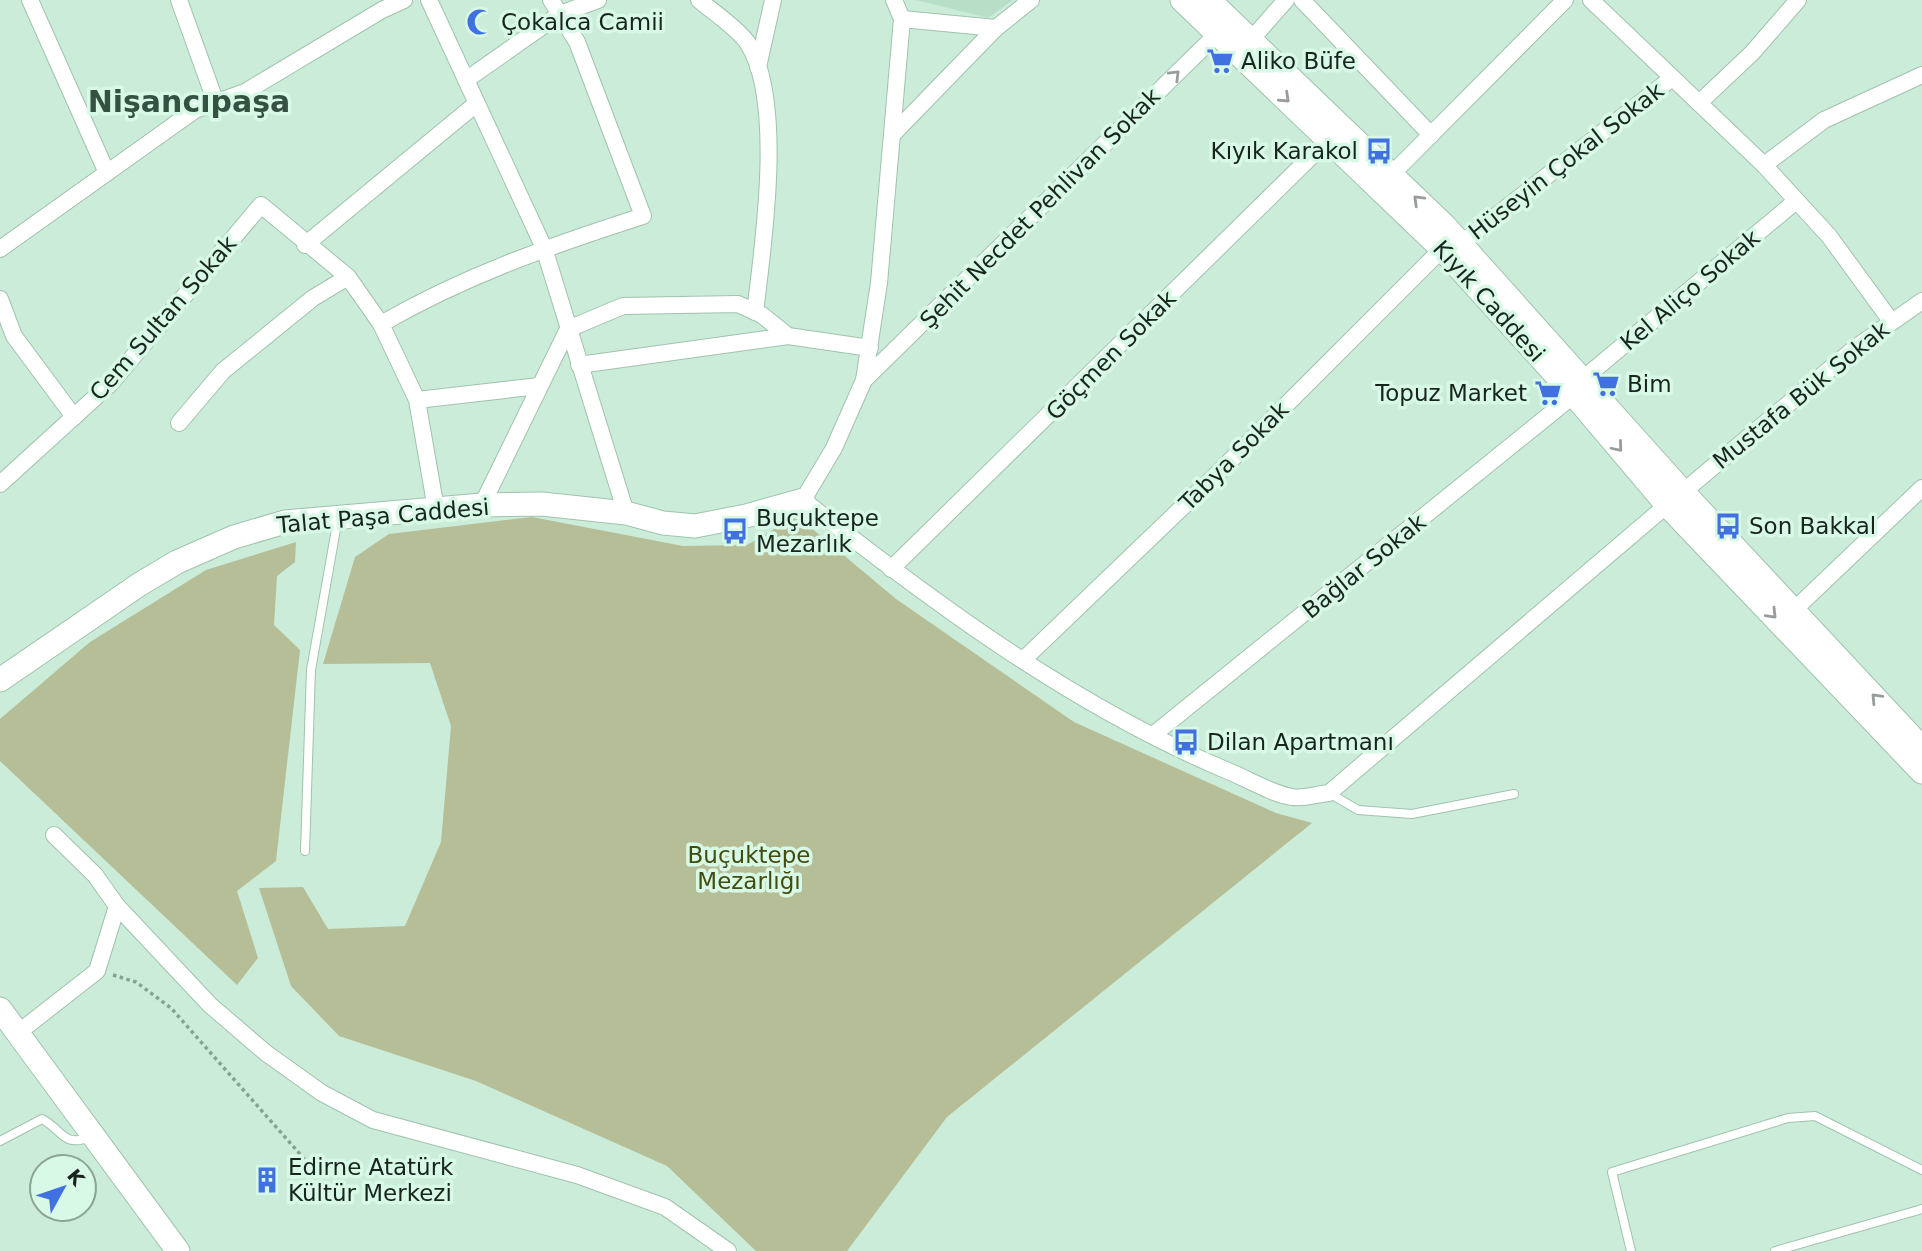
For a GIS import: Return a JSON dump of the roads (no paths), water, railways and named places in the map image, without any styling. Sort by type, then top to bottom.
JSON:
[{"type":"main road","name":"Kıyık Caddesi","points":[[1182,0],[1222,27],[1250,41],[1391,175],[1675,499],[1922,772]]},
{"type":"main road","name":"Kıyık Caddesi","points":[[1209,0],[1222,27],[1329,139],[1451,246]]},
{"type":"main road","name":"Kıyık Caddesi","points":[[1675,499],[1794,610],[1922,748]]},
{"type":"main road","name":"Talat Paşa Caddesi","points":[[0,680],[177,562],[261,527],[310,517],[482,505],[542,505],[626,513],[663,523],[695,526],[746,516],[803,500]]},
{"type":"main road","points":[[0,1009],[178,1251]]},
{"type":"street","points":[[30,0],[107,173]]},
{"type":"street","points":[[179,0],[216,103]]},
{"type":"street","points":[[0,249],[195,110],[245,92],[382,10],[404,0]]},
{"type":"street","points":[[429,0],[544,248],[626,513]]},
{"type":"street","points":[[466,80],[556,7],[598,0]]},
{"type":"street","points":[[699,0],[746,42],[758,66],[766,114],[767,214],[755,312]]},
{"type":"street","points":[[758,66],[773,0]]},
{"type":"street","points":[[894,0],[902,19],[893,134],[870,348],[864,380],[834,448],[803,500],[891,569],[1023,660],[1153,735],[1292,797],[1329,793]]},
{"type":"street","points":[[893,134],[996,28],[1031,0]]},
{"type":"street","points":[[1250,41],[1286,0]]},
{"type":"street","points":[[1301,0],[1431,135]]},
{"type":"street","points":[[1391,175],[1565,0]]},
{"type":"street","points":[[1591,0],[1764,165],[1829,236],[1891,321]]},
{"type":"street","points":[[1699,103],[1752,53],[1798,0]]},
{"type":"street","points":[[381,324],[438,291],[544,248],[643,216],[577,42],[556,7]]},
{"type":"street","points":[[902,19],[996,28]]},
{"type":"street","name":"Şehit Necdet Pehlivan Sokak","points":[[864,380],[1222,27]]},
{"type":"street","points":[[1764,165],[1824,120],[1922,75]]},
{"type":"street","name":"Hüseyin Çokal Sokak","points":[[1451,246],[1672,78]]},
{"type":"street","points":[[436,509],[417,400],[381,324],[348,277],[305,245],[477,104]]},
{"type":"street","name":"Göçmen Sokak","points":[[891,569],[1329,139]]},
{"type":"street","name":"Kel Aliço Sokak","points":[[1578,387],[1796,201]]},
{"type":"street","name":"Cem Sultan Sokak","points":[[0,484],[111,383],[261,205],[305,245]]},
{"type":"street","name":"Tabya Sokak","points":[[1023,660],[1451,246]]},
{"type":"street","points":[[179,423],[223,371],[313,298],[348,277]]},
{"type":"street","points":[[0,299],[14,336],[74,417]]},
{"type":"street","name":"Mustafa Bük Sokak","points":[[1329,793],[1675,499],[1891,321],[1922,301]]},
{"type":"street","points":[[482,505],[568,329],[623,306],[738,304],[755,312],[788,336]]},
{"type":"street","points":[[579,365],[788,336],[870,348]]},
{"type":"street","points":[[417,400],[539,386]]},
{"type":"street","name":"Bağlar Sokak","points":[[1153,735],[1578,387]]},
{"type":"street","points":[[1794,610],[1922,488]]},
{"type":"street","points":[[54,835],[95,876],[117,906],[210,1005],[267,1053],[322,1093],[373,1120],[577,1175],[665,1207],[728,1251]]},
{"type":"street","points":[[19,1032],[97,971],[117,906]]},
{"type":"lane","points":[[305,851],[311,670],[338,516]]},
{"type":"lane","points":[[1329,793],[1358,810],[1412,814],[1514,794]]},
{"type":"lane","points":[[1631,1251],[1612,1172],[1788,1118],[1815,1116],[1922,1170]]},
{"type":"lane","points":[[0,1141],[42,1119],[64,1138],[79,1142],[94,1135]]},
{"type":"lane","points":[[1775,1251],[1922,1209]]},
{"type":"place","name":"Çokalca Camii","points":[[480,22]]},
{"type":"place","name":"Aliko Büfe","points":[[1220,61]]},
{"type":"place","name":"Kıyık Karakol","points":[[1379,151]]},
{"type":"place","name":"Bim","points":[[1606,384]]},
{"type":"place","name":"Topuz Market","points":[[1548,393]]},
{"type":"place","name":"Son Bakkal","points":[[1728,526]]},
{"type":"place","name":"Buçuktepe Mezarlık","points":[[735,531]]},
{"type":"place","name":"Dilan Apartmanı","points":[[1186,742]]},
{"type":"place","name":"Edirne Atatürk Kültür Merkezi","points":[[267,1180]]},
{"type":"district","name":"Nişancıpaşa","points":[[189,102]]},
{"type":"park label","name":"Buçuktepe Mezarlığı","points":[[749,868]]}]
